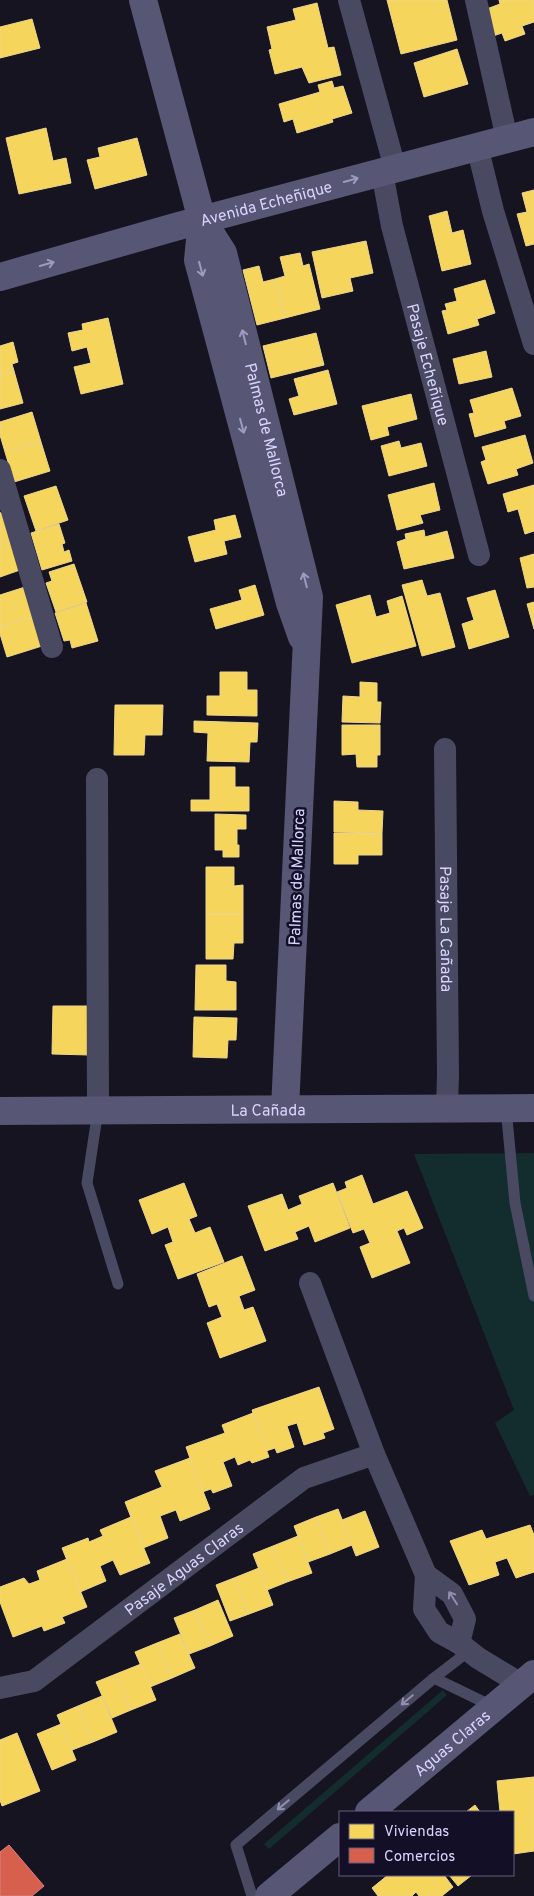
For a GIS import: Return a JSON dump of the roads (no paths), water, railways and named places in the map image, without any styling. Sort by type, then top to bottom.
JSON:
[{"type":"street","name":"Palmas de Mallorca","points":[[143,0],[202,220],[198,260],[290,603],[306,646],[285,1109]]},
{"type":"street","name":"Pasaje Echeñique","points":[[349,0],[389,170],[392,226],[479,555]]},
{"type":"street","points":[[476,0],[507,139]]},
{"type":"street","name":"Avenida Echeñique","points":[[0,277],[202,220],[534,132]]},
{"type":"street","points":[[477,146],[493,211],[534,344]]},
{"type":"street","points":[[0,470],[52,648]]},
{"type":"street","name":"Pasaje La Cañada","points":[[445,749],[447,1108]]},
{"type":"street","points":[[97,779],[98,1110]]},
{"type":"street","name":"La Cañada","points":[[0,1111],[534,1108]]},
{"type":"street","points":[[310,1283],[374,1454],[423,1567],[424,1609],[439,1632],[464,1647],[528,1679]]},
{"type":"street","name":"Pasaje Aguas Claras","points":[[0,1688],[34,1681],[304,1478],[374,1454]]},
{"type":"street","points":[[423,1567],[452,1594],[465,1619],[464,1647]]},
{"type":"street","name":"Aguas Claras","points":[[370,1811],[528,1679]]},
{"type":"street","points":[[269,1896],[339,1838]]},
{"type":"lane","points":[[506,1108],[515,1203],[534,1296]]},
{"type":"lane","points":[[98,1110],[87,1183],[118,1284]]},
{"type":"lane","points":[[252,1896],[236,1845],[434,1678],[464,1647]]},
{"type":"lane","points":[[434,1678],[494,1707]]}]
